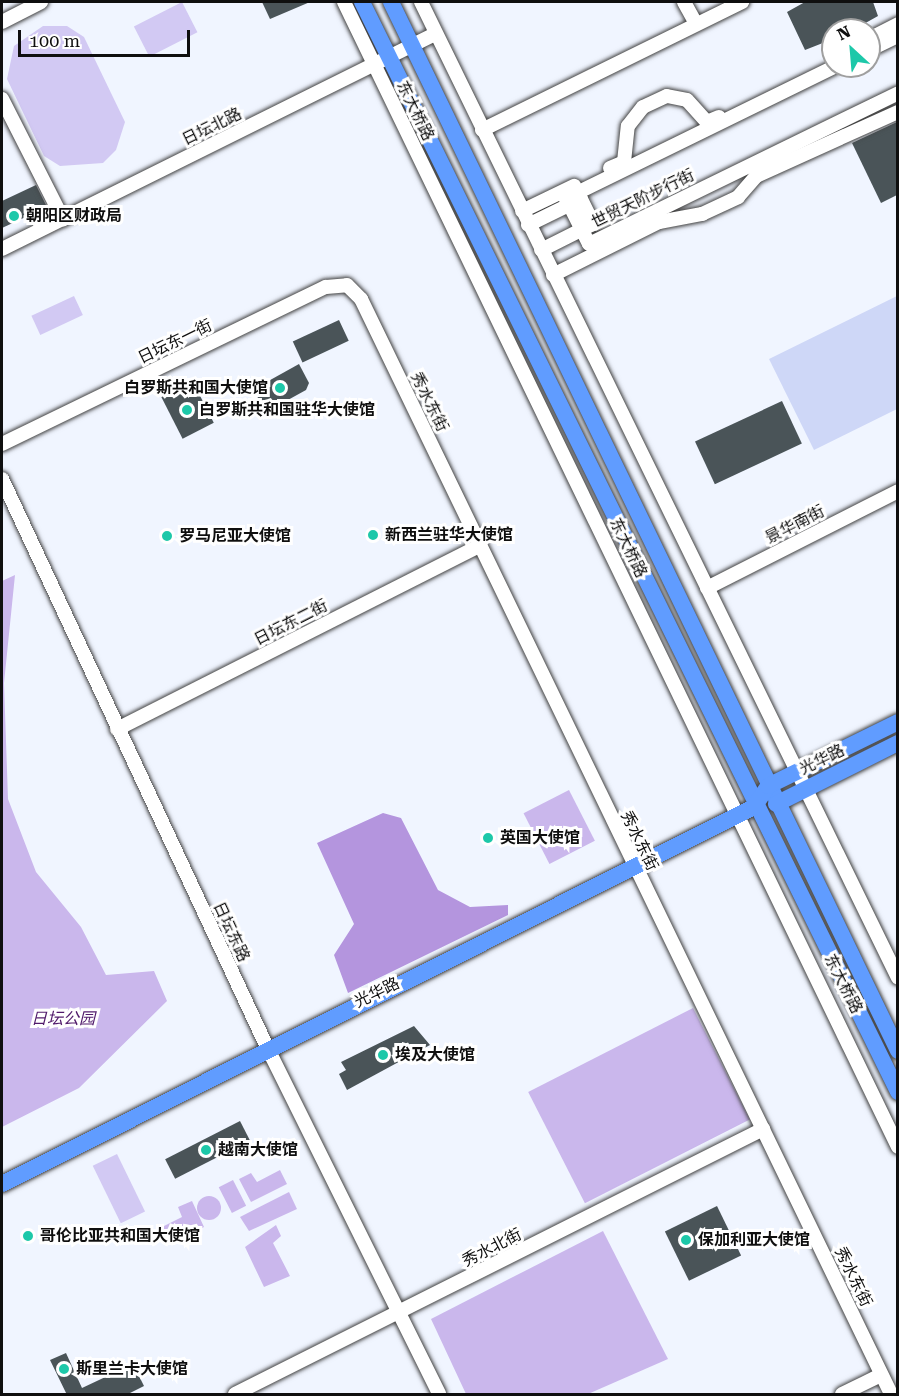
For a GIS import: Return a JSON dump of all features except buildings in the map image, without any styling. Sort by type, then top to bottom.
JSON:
[{"type":"main road","name":"东大桥路","points":[[362,2],[382,62],[897,1092]]},
{"type":"main road","name":"东大桥路","points":[[391,2],[897,1051]]},
{"type":"main road","name":"光华路","points":[[768,786],[897,722]]},
{"type":"main road","name":"光华路","points":[[776,804],[897,742]]},
{"type":"main road","points":[[754,807],[768,786]]},
{"type":"main road","name":"光华路","points":[[2,1184],[267,1047],[634,868],[737,813],[754,807]]},
{"type":"street","points":[[2,22],[41,2]]},
{"type":"street","points":[[344,2],[382,62],[897,1147]]},
{"type":"street","points":[[421,2],[897,978]]},
{"type":"street","points":[[684,2],[696,24]]},
{"type":"street","points":[[482,130],[742,2]]},
{"type":"street","points":[[881,33],[897,24]]},
{"type":"street","name":"日坛北路","points":[[2,249],[436,34]]},
{"type":"street","points":[[881,44],[897,36]]},
{"type":"street","points":[[522,211],[624,162],[627,126],[643,107],[667,96],[687,100],[707,122],[821,64]]},
{"type":"street","name":"世贸天阶步行街","points":[[821,73],[566,198],[589,244],[897,93]]},
{"type":"street","points":[[2,99],[63,219]]},
{"type":"street","points":[[553,275],[659,222],[729,201],[756,176],[897,112]]},
{"type":"street","points":[[528,225],[569,205]]},
{"type":"street","points":[[540,250],[582,230]]},
{"type":"street","name":"日坛东一街","points":[[2,444],[326,287],[347,285],[361,300]]},
{"type":"street","name":"秀水东街","points":[[361,300],[891,1395]]},
{"type":"street","name":"日坛东路","points":[[2,479],[267,1047],[402,1312],[440,1395]]},
{"type":"street","name":"景华南街","points":[[707,588],[897,491]]},
{"type":"street","name":"日坛东二街","points":[[117,729],[480,546]]},
{"type":"street","name":"光华路","points":[[754,807],[776,804]]},
{"type":"street","name":"秀水北街","points":[[235,1395],[763,1130]]},
{"type":"street","points":[[842,1395],[881,1375]]},
{"type":"shaded area","points":[[182,2],[197,32],[149,57],[134,27]]},
{"type":"shaded area","points":[[43,26],[67,26],[84,37],[125,122],[116,150],[103,163],[60,166],[44,156],[7,79],[14,46]]},
{"type":"shaded area","points":[[74,296],[83,315],[40,335],[31,316]]},
{"type":"shaded area","points":[[897,296],[897,409],[814,450],[769,359]]},
{"type":"shaded area","points":[[383,813],[401,818],[438,890],[470,907],[508,905],[508,915],[348,993],[334,955],[354,924],[317,843]]},
{"type":"shaded area","points":[[117,1154],[145,1212],[121,1223],[93,1166]]},
{"type":"green space","name":"日坛公园","points":[[15,575],[4,683],[8,799],[36,872],[81,927],[106,975],[154,971],[167,1001],[79,1088],[2,1127],[2,581]]},
{"type":"green space","points":[[569,790],[595,841],[549,864],[524,813]]},
{"type":"green space","points":[[693,1008],[750,1119],[585,1203],[528,1092]]},
{"type":"green space","points":[[280,1170],[287,1184],[251,1202],[239,1179],[251,1173],[257,1182]]},
{"type":"green space","points":[[233,1180],[246,1206],[232,1213],[219,1187]]},
{"type":"green space","points":[[289,1192],[297,1209],[249,1231],[240,1217]]},
{"type":"green space","points":[[209,1196],[218,1199],[221,1208],[218,1217],[209,1220],[200,1217],[197,1208],[200,1199]]},
{"type":"green space","points":[[192,1201],[204,1227],[169,1244],[162,1227],[182,1217],[178,1207]]},
{"type":"green space","points":[[276,1225],[281,1236],[273,1243],[290,1276],[264,1287],[245,1247]]},
{"type":"green space","points":[[603,1231],[668,1359],[588,1394],[466,1394],[431,1319]]},
{"type":"place","name":"朝阳区财政局","points":[[14,216]]},
{"type":"place","name":"白罗斯共和国大使馆","points":[[280,388]]},
{"type":"place","name":"白罗斯共和国驻华大使馆","points":[[187,410]]},
{"type":"place","name":"新西兰驻华大使馆","points":[[373,535]]},
{"type":"place","name":"罗马尼亚大使馆","points":[[167,536]]},
{"type":"place","name":"英国大使馆","points":[[488,838]]},
{"type":"place","name":"埃及大使馆","points":[[383,1055]]},
{"type":"place","name":"越南大使馆","points":[[206,1150]]},
{"type":"place","name":"哥伦比亚共和国大使馆","points":[[28,1236]]},
{"type":"place","name":"保加利亚大使馆","points":[[686,1240]]},
{"type":"place","name":"斯里兰卡大使馆","points":[[64,1369]]}]
